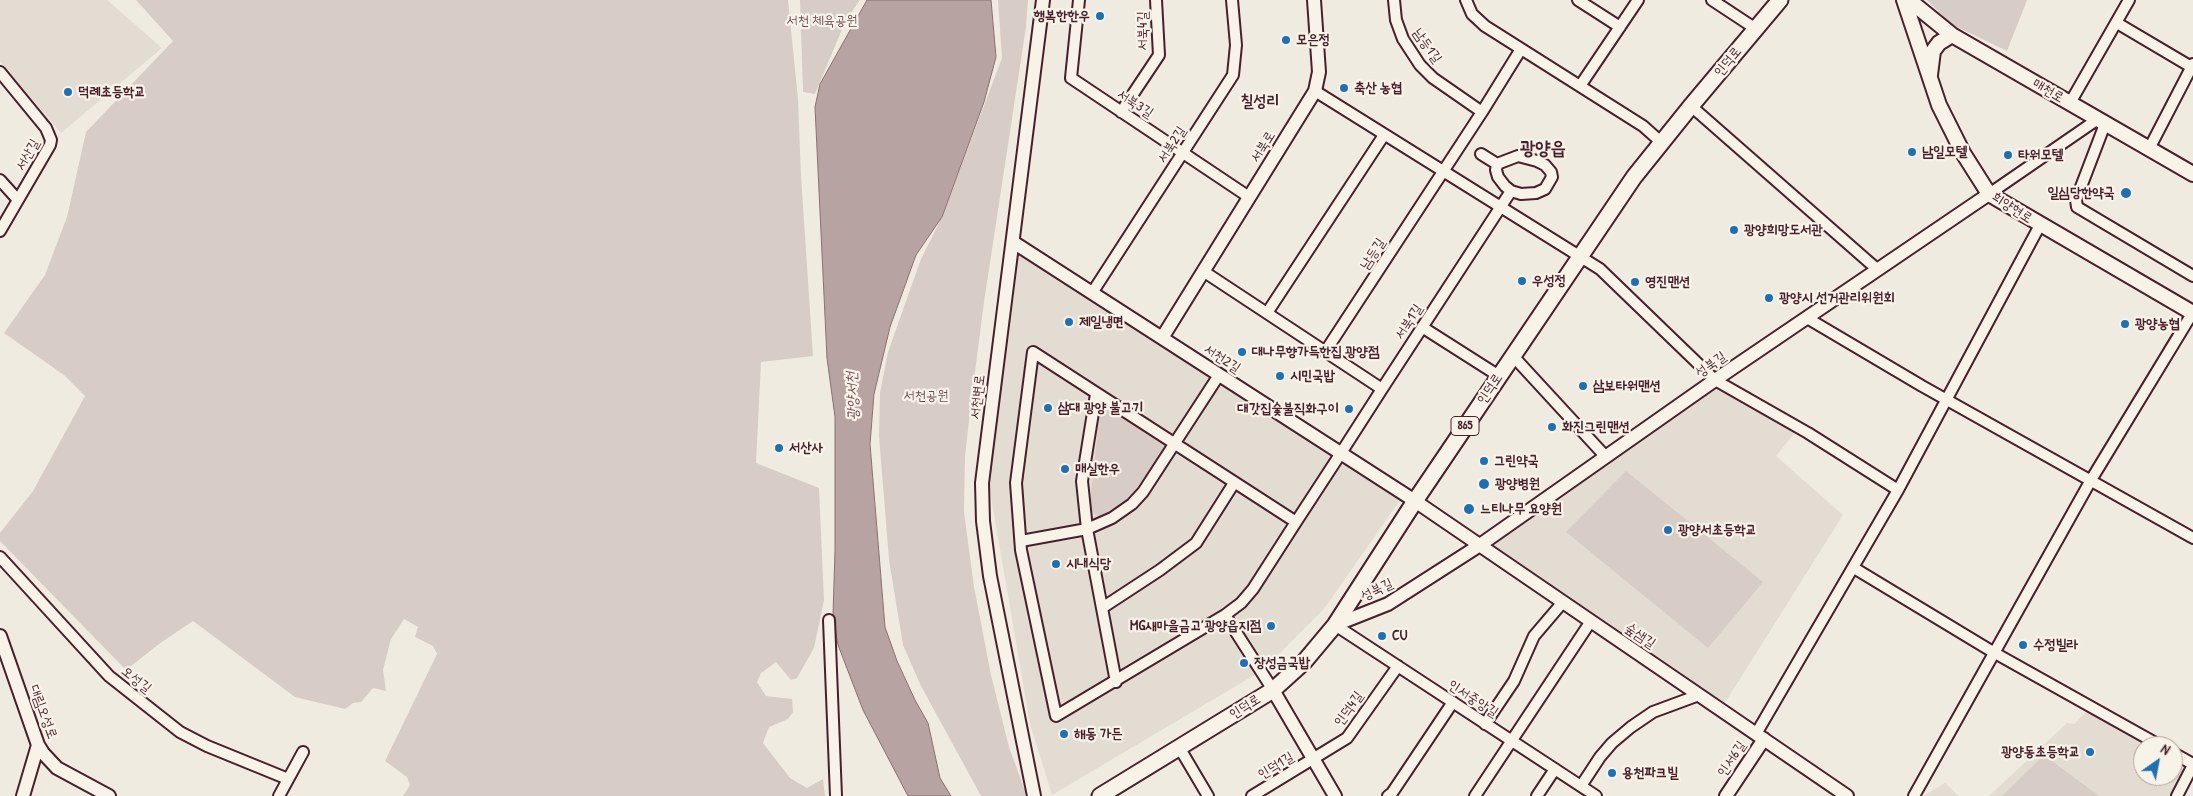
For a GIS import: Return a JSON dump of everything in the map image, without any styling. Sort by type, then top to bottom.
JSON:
[{"type":"main road","name":"인덕로","points":[[1100,796],[1272,690],[1304,662],[1335,625],[1415,501],[1579,257],[1661,142],[1780,0]]},
{"type":"main road","name":"희양현로","points":[[1904,0],[1939,104],[1963,153],[1989,194],[2193,313]]},
{"type":"main road","name":"매천로","points":[[1909,0],[1952,35],[2193,174]]},
{"type":"main road","points":[[1930,78],[1933,51],[1939,43],[1952,35]]},
{"type":"street","name":"서천변로","points":[[1034,796],[990,576],[983,521],[982,483],[1043,0]]},
{"type":"street","name":"서북3길","points":[[1079,0],[1071,78],[1250,197]]},
{"type":"street","name":"서북4길","points":[[1121,112],[1159,55],[1156,0]]},
{"type":"street","name":"서북2길","points":[[1092,293],[1233,75],[1236,45],[1232,0]]},
{"type":"street","name":"서북로","points":[[1162,338],[1315,92],[1318,72],[1314,0]]},
{"type":"street","name":"남등1길","points":[[1394,0],[1396,20],[1403,39],[1420,65],[1433,78],[1482,112]]},
{"type":"street","points":[[1466,0],[1472,14],[1485,26],[1643,126],[1661,142]]},
{"type":"street","points":[[1578,0],[1620,28]]},
{"type":"street","points":[[1580,86],[1638,0]]},
{"type":"street","points":[[1712,0],[1756,29]]},
{"type":"street","points":[[2070,103],[2129,0]]},
{"type":"street","points":[[2117,23],[2192,66],[2149,149]]},
{"type":"street","name":"남등길","points":[[1325,352],[1522,49]]},
{"type":"street","name":"서산길","points":[[0,231],[52,140],[46,128],[1,74]]},
{"type":"street","points":[[1315,92],[1600,269],[1714,380],[1808,433],[1898,490]]},
{"type":"street","points":[[1690,106],[1878,270]]},
{"type":"street","points":[[2101,122],[2076,200],[2077,207],[2193,276]]},
{"type":"street","name":"성북길","points":[[1335,625],[1388,604],[1480,545],[1714,380],[1989,194],[2101,122]]},
{"type":"street","points":[[1267,314],[1384,135]]},
{"type":"street","points":[[1481,154],[1497,164]]},
{"type":"street","points":[[1522,156],[1537,161],[1551,172],[1552,177],[1545,189],[1528,194],[1511,191],[1498,177],[1497,164],[1510,157],[1522,156]]},
{"type":"street","points":[[0,180],[18,200]]},
{"type":"street","name":"서북1길","points":[[1021,541],[1056,716],[1226,615],[1241,603],[1253,589],[1511,191]]},
{"type":"street","points":[[1760,736],[1898,490],[2040,225]]},
{"type":"street","name":"서천2길","points":[[1013,242],[1415,501]]},
{"type":"street","points":[[1203,271],[1382,389]]},
{"type":"street","points":[[1914,796],[2090,480],[2193,313]]},
{"type":"street","points":[[1807,318],[1946,399],[2193,538]]},
{"type":"street","points":[[1422,327],[1499,376]]},
{"type":"street","points":[[1219,375],[1174,444],[1143,492],[1132,504],[1112,518],[1087,529],[1021,541],[1016,483],[1034,352],[1096,394],[1174,444],[1234,484],[1296,522]]},
{"type":"street","points":[[1513,356],[1606,457]]},
{"type":"street","points":[[1096,394],[1082,481],[1087,529],[1116,682]]},
{"type":"street","points":[[1102,608],[1160,570],[1196,543],[1234,484]]},
{"type":"street","name":"숲샘길","points":[[1415,501],[1848,796]]},
{"type":"street","name":"오성길","points":[[0,557],[109,676],[180,732],[207,746],[288,779]]},
{"type":"street","points":[[1854,568],[1993,652],[2143,736]]},
{"type":"street","points":[[1485,724],[1514,681],[1534,636],[1563,602]]},
{"type":"street","points":[[1226,615],[1335,796]]},
{"type":"street","points":[[829,620],[836,796]]},
{"type":"street","points":[[1475,796],[1591,621]]},
{"type":"street","name":"인서중앙길","points":[[1335,625],[1596,796]]},
{"type":"street","name":"대림오성로","points":[[0,636],[38,745],[56,768],[108,796]]},
{"type":"street","name":"인덕4길","points":[[1314,759],[1347,738],[1398,666]]},
{"type":"street","points":[[1581,786],[1600,757],[1612,743],[1631,727],[1653,712],[1699,695]]},
{"type":"street","points":[[1388,796],[1392,793],[1453,702]]},
{"type":"street","name":"인서6길","points":[[1726,796],[1760,736]]},
{"type":"street","points":[[22,796],[38,745]]},
{"type":"street","points":[[1179,748],[1208,796]]},
{"type":"street","points":[[279,796],[303,752]]},
{"type":"street","name":"인덕1길","points":[[1252,796],[1314,759]]},
{"type":"street","points":[[2177,796],[2193,765]]},
{"type":"street","points":[[1537,796],[1555,769]]},
{"type":"shaded area","name":"덕례초등학교","points":[[0,0],[107,0],[162,48],[61,133],[0,61]]},
{"type":"shaded area","points":[[1015,251],[1401,499],[1324,609],[1263,670],[1052,795],[1030,724],[989,485]]},
{"type":"shaded area","name":"광양서초등학교","points":[[1715,380],[1796,431],[1776,456],[1843,515],[1721,709],[1480,545]]},
{"type":"shaded area","name":"광양동초등학교","points":[[2088,710],[2134,736],[2133,786],[2178,786],[2173,796],[1989,796],[2067,723],[2074,724]]},
{"type":"shaded area","points":[[1945,783],[1959,796],[1923,796]]},
{"type":"green space","points":[[136,0],[788,0],[798,99],[813,356],[761,362],[756,463],[819,488],[824,600],[814,648],[797,678],[791,680],[776,662],[761,673],[757,682],[766,696],[792,699],[793,712],[788,719],[769,727],[763,743],[790,778],[807,788],[823,779],[825,796],[403,796],[410,785],[407,777],[385,761],[437,654],[433,646],[415,637],[418,627],[404,619],[391,639],[383,670],[386,691],[373,688],[361,702],[353,703],[345,709],[295,697],[193,621],[159,644],[126,670],[0,541],[0,533],[33,491],[85,396],[64,375],[4,333],[45,275],[67,217],[86,132],[173,41]]},
{"type":"green space","name":"서천 체육공원","points":[[800,0],[860,0],[846,20],[815,94],[803,92]]},
{"type":"green space","name":"서천공원","points":[[998,0],[1028,0],[1026,27],[984,302],[971,403],[965,456],[964,512],[974,587],[991,675],[1009,747],[1025,791],[1025,796],[981,796],[921,686],[903,645],[889,560],[879,436],[880,393],[888,352],[921,259],[942,217],[1002,58]]},
{"type":"green space","points":[[1927,0],[2027,0],[2007,51],[1951,24]]},
{"type":"green space","points":[[1103,407],[1110,408],[1167,446],[1133,493],[1123,503],[1099,517],[1091,511],[1091,493],[1100,410]]},
{"type":"green space","points":[[1626,471],[1763,582],[1708,648],[1566,532]]},
{"type":"green space","points":[[2044,755],[2099,796],[2002,796]]},
{"type":"water","name":"광양서천","points":[[867,0],[991,0],[996,57],[984,102],[942,217],[916,255],[890,327],[874,394],[870,444],[885,627],[897,661],[928,723],[940,778],[951,796],[908,796],[863,710],[838,645],[833,615],[835,417],[827,358],[815,107],[820,84]]},
{"type":"place","name":"행복한한우","points":[[1100,16]]},
{"type":"place","name":"모은정","points":[[1286,40]]},
{"type":"place","name":"축산 농협","points":[[1344,88]]},
{"type":"place","name":"덕례초등학교","points":[[68,92]]},
{"type":"place","name":"남일모텔","points":[[1912,152]]},
{"type":"place","name":"타워모텔","points":[[2008,155]]},
{"type":"place","name":"일심당한약국","points":[[2126,193]]},
{"type":"place","name":"광양희망도서관","points":[[1734,230]]},
{"type":"place","name":"우성정","points":[[1522,281]]},
{"type":"place","name":"영진맨션","points":[[1635,282]]},
{"type":"place","name":"광양시 선거관리위원회","points":[[1769,298]]},
{"type":"place","name":"제일냉면","points":[[1069,322]]},
{"type":"place","name":"광양농협","points":[[2125,324]]},
{"type":"place","name":"대나무향가득한집 광양점","points":[[1242,352]]},
{"type":"place","name":"시민국밥","points":[[1280,376]]},
{"type":"place","name":"삼보타워맨션","points":[[1583,386]]},
{"type":"place","name":"삼대 광양 불고기","points":[[1048,408]]},
{"type":"place","name":"대갓집숯불직화구이","points":[[1349,409]]},
{"type":"place","name":"화진그린맨션","points":[[1552,427]]},
{"type":"place","name":"서산사","points":[[779,448]]},
{"type":"place","name":"그린약국","points":[[1484,461]]},
{"type":"place","name":"매실한우","points":[[1065,469]]},
{"type":"place","name":"광양병원","points":[[1484,484]]},
{"type":"place","name":"느티나무 요양원","points":[[1469,509]]},
{"type":"place","name":"광양서초등학교","points":[[1668,530]]},
{"type":"place","name":"시내식당","points":[[1056,564]]},
{"type":"place","name":"MG새마을금고 광양읍지점","points":[[1271,626]]},
{"type":"place","name":"CU","points":[[1382,636]]},
{"type":"place","name":"수정빌라","points":[[2023,645]]},
{"type":"place","name":"장성금국밥","points":[[1244,663]]},
{"type":"place","name":"해동 가든","points":[[1064,734]]},
{"type":"place","name":"광양동초등학교","points":[[2090,752]]},
{"type":"place","name":"용천파크빌","points":[[1612,773]]},
{"type":"district","name":"칠성리","points":[[1260,102]]},
{"type":"district","name":"광양읍","points":[[1543,149]]}]
